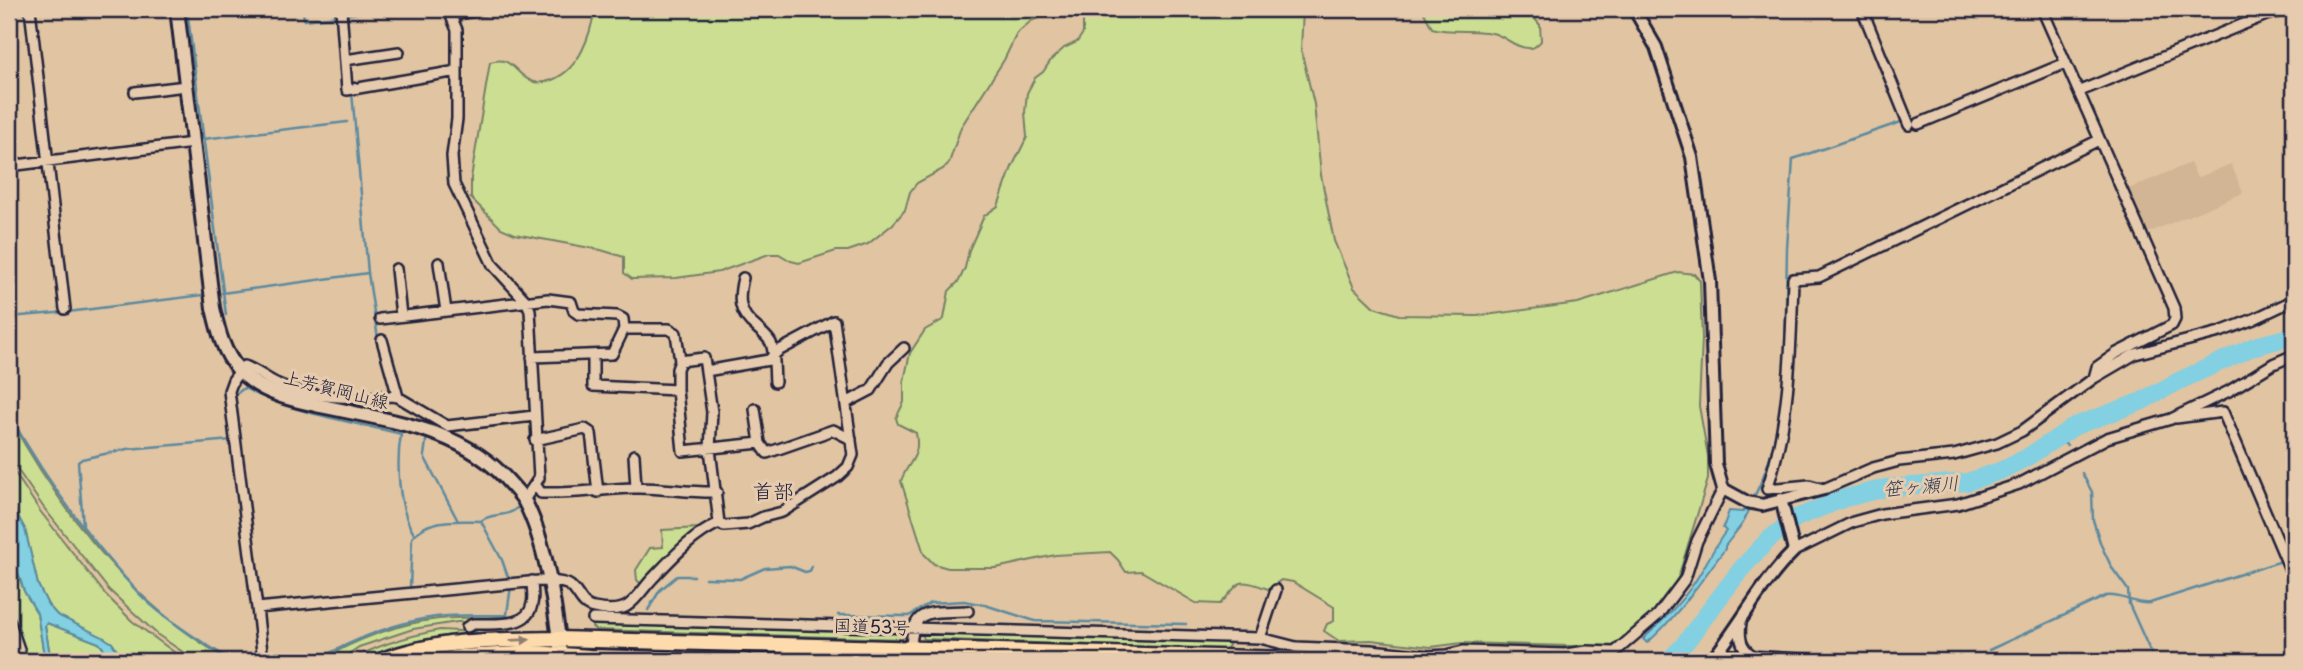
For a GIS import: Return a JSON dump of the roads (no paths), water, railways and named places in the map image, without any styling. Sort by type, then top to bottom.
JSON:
[{"type":"highway","name":"国道53号","points":[[381,661],[421,649],[461,642],[558,639],[910,654],[1364,661]]},
{"type":"highway","points":[[438,661],[535,653],[561,658],[745,661]]},
{"type":"main road","name":"上芳賀岡山線","points":[[177,9],[213,308],[218,331],[228,355],[250,380],[275,394],[400,423],[443,436],[465,446],[495,467],[524,500],[539,539],[549,581],[561,658]]},
{"type":"street","points":[[30,9],[52,161],[65,309]]},
{"type":"street","points":[[487,9],[450,12],[457,30],[454,184],[493,265],[526,301],[530,310],[538,478],[524,500]]},
{"type":"street","points":[[593,619],[1260,639],[1296,647],[1429,656],[1447,656],[1463,651],[1562,658],[1587,651],[1615,652],[1658,615],[1685,579],[1697,541],[1723,489],[1715,454],[1710,281],[1692,157],[1656,47],[1634,9]]},
{"type":"street","points":[[1643,9],[1643,21]]},
{"type":"street","points":[[1862,9],[1911,123],[2066,63]]},
{"type":"street","points":[[2042,9],[2174,308],[2175,319],[2172,325],[2116,353],[2097,367],[2094,378]]},
{"type":"street","points":[[2080,91],[2266,15],[2292,9]]},
{"type":"street","points":[[341,14],[348,59],[347,90],[457,71]]},
{"type":"street","points":[[348,59],[400,52]]},
{"type":"street","points":[[135,92],[186,86]]},
{"type":"street","points":[[1824,489],[1809,485],[1767,489],[1782,431],[1789,381],[1793,279],[1819,277],[2099,140]]},
{"type":"street","points":[[9,166],[193,143]]},
{"type":"street","points":[[439,263],[446,311]]},
{"type":"street","points":[[396,270],[401,316]]},
{"type":"street","points":[[743,278],[739,296],[740,308],[746,320],[765,335],[771,344],[775,382]]},
{"type":"street","points":[[380,318],[548,299],[571,302],[578,314],[617,316],[623,319],[624,329],[611,354],[531,357]]},
{"type":"street","points":[[1723,489],[1751,503],[1782,502],[1824,489],[1873,468],[1899,461],[1954,455],[1997,443],[2022,431],[2094,378],[2135,354],[2220,332],[2294,300]]},
{"type":"street","points":[[706,371],[769,360],[778,351],[834,321],[853,455],[848,467],[837,477],[782,512],[748,524],[724,526],[719,523]]},
{"type":"street","points":[[624,329],[669,329],[676,333],[680,361],[677,369],[677,390],[683,451],[760,443]]},
{"type":"street","points":[[382,340],[398,397]]},
{"type":"street","points":[[846,403],[871,390],[888,363],[904,348]]},
{"type":"street","points":[[593,355],[593,386],[677,390]]},
{"type":"street","points":[[1714,658],[1794,548],[1853,522],[1882,514],[1958,503],[2020,484],[2107,438],[2171,418],[2229,391],[2273,364],[2294,355]]},
{"type":"street","points":[[680,361],[704,358],[712,412],[710,449],[719,523]]},
{"type":"street","points":[[263,661],[260,608],[229,391],[233,380],[244,366],[278,384],[303,391],[348,398],[398,397],[438,421],[453,426],[534,416]]},
{"type":"street","points":[[755,409],[760,443],[767,453],[833,430],[850,439]]},
{"type":"street","points":[[2171,418],[2223,412],[2294,579]]},
{"type":"street","points":[[535,440],[585,429],[591,433],[598,492]]},
{"type":"street","points":[[635,455],[636,488]]},
{"type":"street","points":[[535,484],[541,493],[636,488],[717,492]]},
{"type":"street","points":[[1782,502],[1794,548]]},
{"type":"street","points":[[260,608],[510,582],[549,581],[566,583],[572,587],[583,604],[592,608],[618,609],[634,601],[690,541],[719,523]]},
{"type":"street","points":[[467,627],[473,624],[520,621],[529,614],[533,603],[532,581]]},
{"type":"street","points":[[1260,639],[1276,590]]},
{"type":"street","points":[[634,601],[637,619]]},
{"type":"street","points":[[910,654],[912,628],[922,617],[930,612],[968,611]]},
{"type":"street","points":[[9,620],[23,661]]},
{"type":"street","points":[[1741,621],[1741,645],[1754,656]]},
{"type":"street","points":[[1237,638],[1237,658]]},
{"type":"street","points":[[1714,658],[1754,656],[1833,661]]},
{"type":"street","points":[[1981,661],[2030,661]]},
{"type":"water","points":[[9,500],[25,529],[38,585],[48,605],[57,615],[103,637],[112,643],[118,652],[137,661],[109,661],[108,654],[99,643],[47,623],[45,626],[51,661],[45,661],[37,613],[24,591],[9,545]]},
{"type":"water","points":[[1745,509],[1749,510],[1743,523],[1725,549],[1679,610],[1647,643],[1643,639],[1675,607],[1697,579],[1726,531],[1723,528],[1729,511],[1743,512]]},
{"type":"waterway","points":[[187,9],[226,315]]},
{"type":"waterway","points":[[303,9],[304,20],[338,16]]},
{"type":"waterway","points":[[344,15],[379,9]]},
{"type":"waterway","points":[[1867,9],[1904,100]]},
{"type":"waterway","points":[[41,65],[64,263]]},
{"type":"waterway","points":[[352,92],[368,273],[378,339]]},
{"type":"waterway","points":[[1785,364],[1787,248],[1793,159],[1904,121]]},
{"type":"waterway","points":[[203,139],[347,122]]},
{"type":"waterway","points":[[222,293],[368,273]]},
{"type":"waterway","points":[[9,317],[203,295]]},
{"type":"waterway","name":"笹ヶ瀬川","points":[[1668,661],[1682,647],[1742,568],[1767,541],[1796,518],[1845,498],[1886,488],[1967,482],[2000,471],[2026,458],[2075,426],[2140,402],[2255,346],[2294,336]]},
{"type":"waterway","points":[[380,349],[388,376]]},
{"type":"waterway","points":[[1753,499],[1770,456],[1784,381]]},
{"type":"waterway","points":[[248,502],[235,395],[244,388],[301,410],[401,434],[400,486],[405,512],[414,534]]},
{"type":"waterway","points":[[9,414],[62,499],[129,583],[169,619],[233,661]]},
{"type":"waterway","points":[[2055,439],[2067,445]]},
{"type":"waterway","points":[[83,525],[78,462],[82,459],[127,449],[232,440]]},
{"type":"waterway","points":[[426,441],[424,456],[458,521]]},
{"type":"waterway","points":[[2082,473],[2092,492],[2093,520],[2101,545],[2112,568],[2128,590],[2129,604],[2151,653]]},
{"type":"waterway","points":[[410,588],[412,538],[418,531],[435,523],[481,521],[517,508]]},
{"type":"waterway","points":[[482,523],[502,560],[509,580]]},
{"type":"waterway","points":[[1989,650],[2106,596],[2150,603],[2294,557]]},
{"type":"waterway","points":[[705,578],[740,579],[765,568],[790,566],[805,572],[810,571],[812,566]]},
{"type":"waterway","points":[[648,610],[660,590],[677,576],[694,576]]},
{"type":"waterway","points":[[506,621],[511,586]]},
{"type":"waterway","points":[[838,615],[909,616],[930,603],[964,601],[1035,621],[1186,624]]},
{"type":"waterway","points":[[315,661],[343,646],[405,623],[445,616],[506,615]]},
{"type":"district","name":"首部","points":[[773,492]]}]
